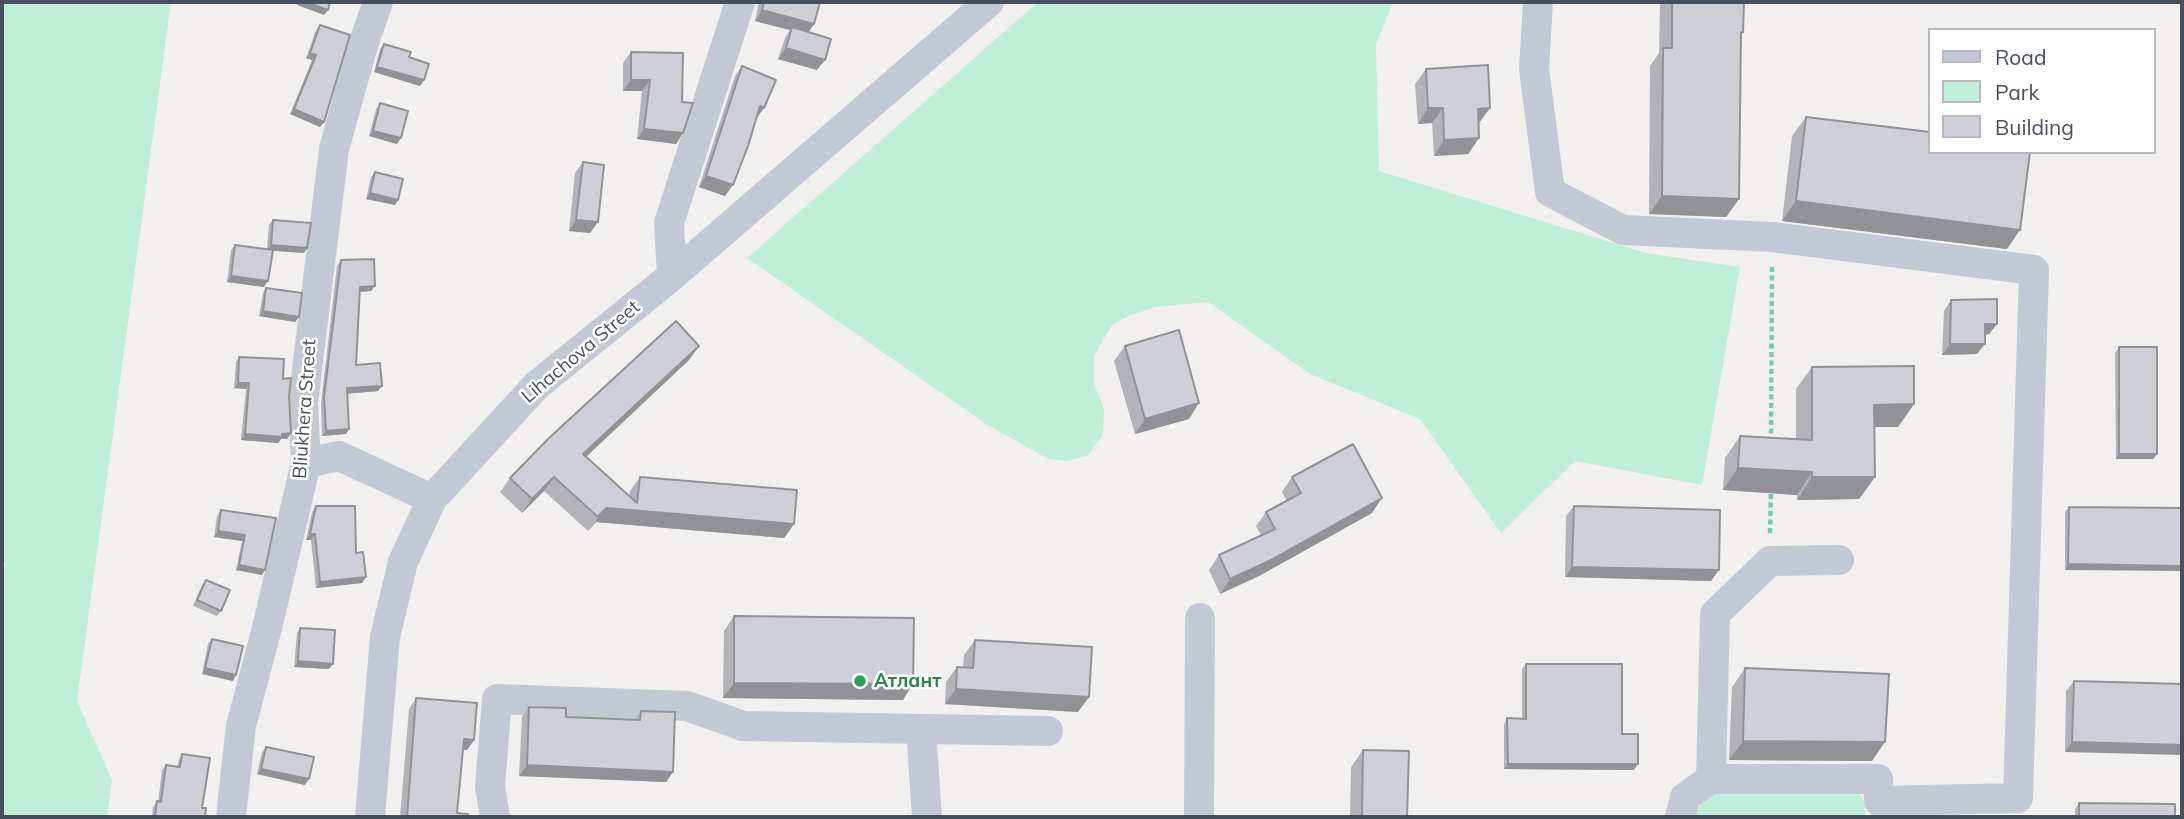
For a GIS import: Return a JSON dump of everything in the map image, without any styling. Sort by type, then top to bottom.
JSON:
[{"type":"street","name":"Bliukhera Street","points":[[232,817],[241,726],[306,463],[303,402],[334,149],[378,2]]},
{"type":"street","points":[[671,276],[669,223],[740,2]]},
{"type":"street","name":"Lihachova Street","points":[[370,817],[385,637],[403,562],[432,499],[537,385],[671,276],[989,2]]},
{"type":"street","points":[[1538,2],[1534,69],[1550,192],[1623,230],[1772,237],[2034,271],[2021,807],[1879,809],[1878,779],[1710,779],[1685,797],[1679,817]]},
{"type":"street","points":[[306,463],[339,456],[432,499]]},
{"type":"street","points":[[1710,779],[1715,614],[1770,561],[1839,560]]},
{"type":"street","points":[[1199,817],[1200,618]]},
{"type":"street","points":[[495,817],[490,787],[497,699],[687,706],[743,726],[1048,731]]},
{"type":"street","points":[[921,729],[927,817]]},
{"type":"path","points":[[1771,453],[1772,237]]},
{"type":"path","points":[[1770,561],[1771,480]]},
{"type":"green space","points":[[2,2],[171,2],[77,701],[112,780],[107,817],[2,817],[2,576],[6,564],[2,559]]},
{"type":"green space","points":[[1038,2],[1393,2],[1376,44],[1379,171],[1646,253],[1740,267],[1702,485],[1575,461],[1501,533],[1420,419],[1310,374],[1208,302],[1155,307],[1112,325],[1094,356],[1094,384],[1104,409],[1103,435],[1087,456],[1066,461],[1048,459],[986,424],[747,258]]},
{"type":"green space","points":[[1714,792],[1859,792],[1865,804],[1865,817],[1694,817],[1699,806]]},
{"type":"building","points":[[306,2],[330,2],[328,10]]},
{"type":"building","points":[[764,2],[820,2],[814,24],[762,10]]},
{"type":"building","points":[[1672,2],[1744,2],[1741,32],[1739,199],[1662,196],[1663,48],[1672,48]]},
{"type":"building","points":[[320,25],[350,35],[324,122],[294,109],[316,55],[310,53]]},
{"type":"building","points":[[792,27],[831,39],[825,60],[786,48]]},
{"type":"building","points":[[384,44],[411,52],[409,57],[429,64],[424,80],[377,67]]},
{"type":"building","points":[[631,52],[683,53],[682,102],[693,103],[683,133],[644,129],[650,80],[631,80]]},
{"type":"building","points":[[1488,65],[1490,108],[1478,109],[1479,138],[1444,140],[1443,108],[1428,108],[1426,69]]},
{"type":"building","points":[[742,66],[776,80],[764,108],[760,106],[733,185],[706,176]]},
{"type":"building","points":[[380,103],[408,111],[401,138],[373,131]]},
{"type":"building","points":[[1806,117],[1928,132],[1928,154],[2030,154],[2020,230],[1796,201]]},
{"type":"building","points":[[583,162],[604,165],[598,222],[576,220]]},
{"type":"building","points":[[375,172],[403,179],[398,200],[370,193]]},
{"type":"building","points":[[273,220],[311,223],[307,248],[271,245]]},
{"type":"building","points":[[235,245],[273,250],[268,281],[231,276]]},
{"type":"building","points":[[374,259],[375,286],[360,287],[356,365],[380,363],[382,386],[347,388],[349,429],[326,431],[324,397],[341,260]]},
{"type":"building","points":[[266,288],[302,293],[299,317],[263,311]]},
{"type":"building","points":[[1997,299],[1997,324],[1985,324],[1985,344],[1950,344],[1951,300]]},
{"type":"building","points":[[676,321],[699,346],[583,454],[637,503],[640,477],[797,490],[794,524],[606,508],[598,517],[554,477],[532,499],[510,478],[549,438]]},
{"type":"building","points":[[1179,330],[1199,403],[1145,419],[1125,346]]},
{"type":"building","points":[[2119,347],[2157,347],[2157,454],[2119,454]]},
{"type":"building","points":[[239,357],[284,359],[283,379],[291,378],[291,433],[282,434],[282,437],[245,434],[249,383],[238,383]]},
{"type":"building","points":[[1914,366],[1914,404],[1874,405],[1875,477],[1812,477],[1812,472],[1738,468],[1740,436],[1812,440],[1812,367]]},
{"type":"building","points":[[1353,444],[1382,498],[1269,561],[1230,579],[1219,555],[1275,529],[1266,512],[1301,493],[1292,477]]},
{"type":"building","points":[[316,506],[355,506],[356,553],[363,552],[366,577],[320,582],[315,534],[310,534]]},
{"type":"building","points":[[1574,506],[1720,510],[1719,570],[1572,567]]},
{"type":"building","points":[[2069,507],[2182,508],[2182,566],[2068,564]]},
{"type":"building","points":[[221,510],[276,518],[265,570],[239,565],[245,535],[218,531]]},
{"type":"building","points":[[206,580],[230,590],[221,611],[197,600]]},
{"type":"building","points":[[734,616],[914,618],[913,684],[734,683]]},
{"type":"building","points":[[300,628],[335,630],[333,664],[298,661]]},
{"type":"building","points":[[212,639],[243,646],[236,675],[205,668]]},
{"type":"building","points":[[975,640],[1092,647],[1089,697],[956,689],[957,667],[973,668]]},
{"type":"building","points":[[1526,664],[1622,664],[1622,734],[1638,734],[1638,764],[1508,764],[1507,718],[1526,719]]},
{"type":"building","points":[[1745,668],[1889,674],[1885,742],[1743,741]]},
{"type":"building","points":[[2074,681],[2182,684],[2182,745],[2072,742]]},
{"type":"building","points":[[416,698],[477,703],[474,740],[464,739],[457,813],[468,814],[467,817],[407,817]]},
{"type":"building","points":[[529,707],[566,708],[566,717],[640,720],[641,711],[675,712],[673,772],[527,765]]},
{"type":"building","points":[[266,747],[314,757],[309,779],[261,769]]},
{"type":"building","points":[[1363,750],[1409,751],[1407,817],[1362,817]]},
{"type":"building","points":[[182,754],[210,758],[202,808],[206,808],[205,817],[155,817],[157,801],[161,802],[166,765],[180,767]]},
{"type":"building","points":[[2079,803],[2175,804],[2175,817],[2079,817]]},
{"type":"place","name":"Атлант","points":[[860,681]]}]
